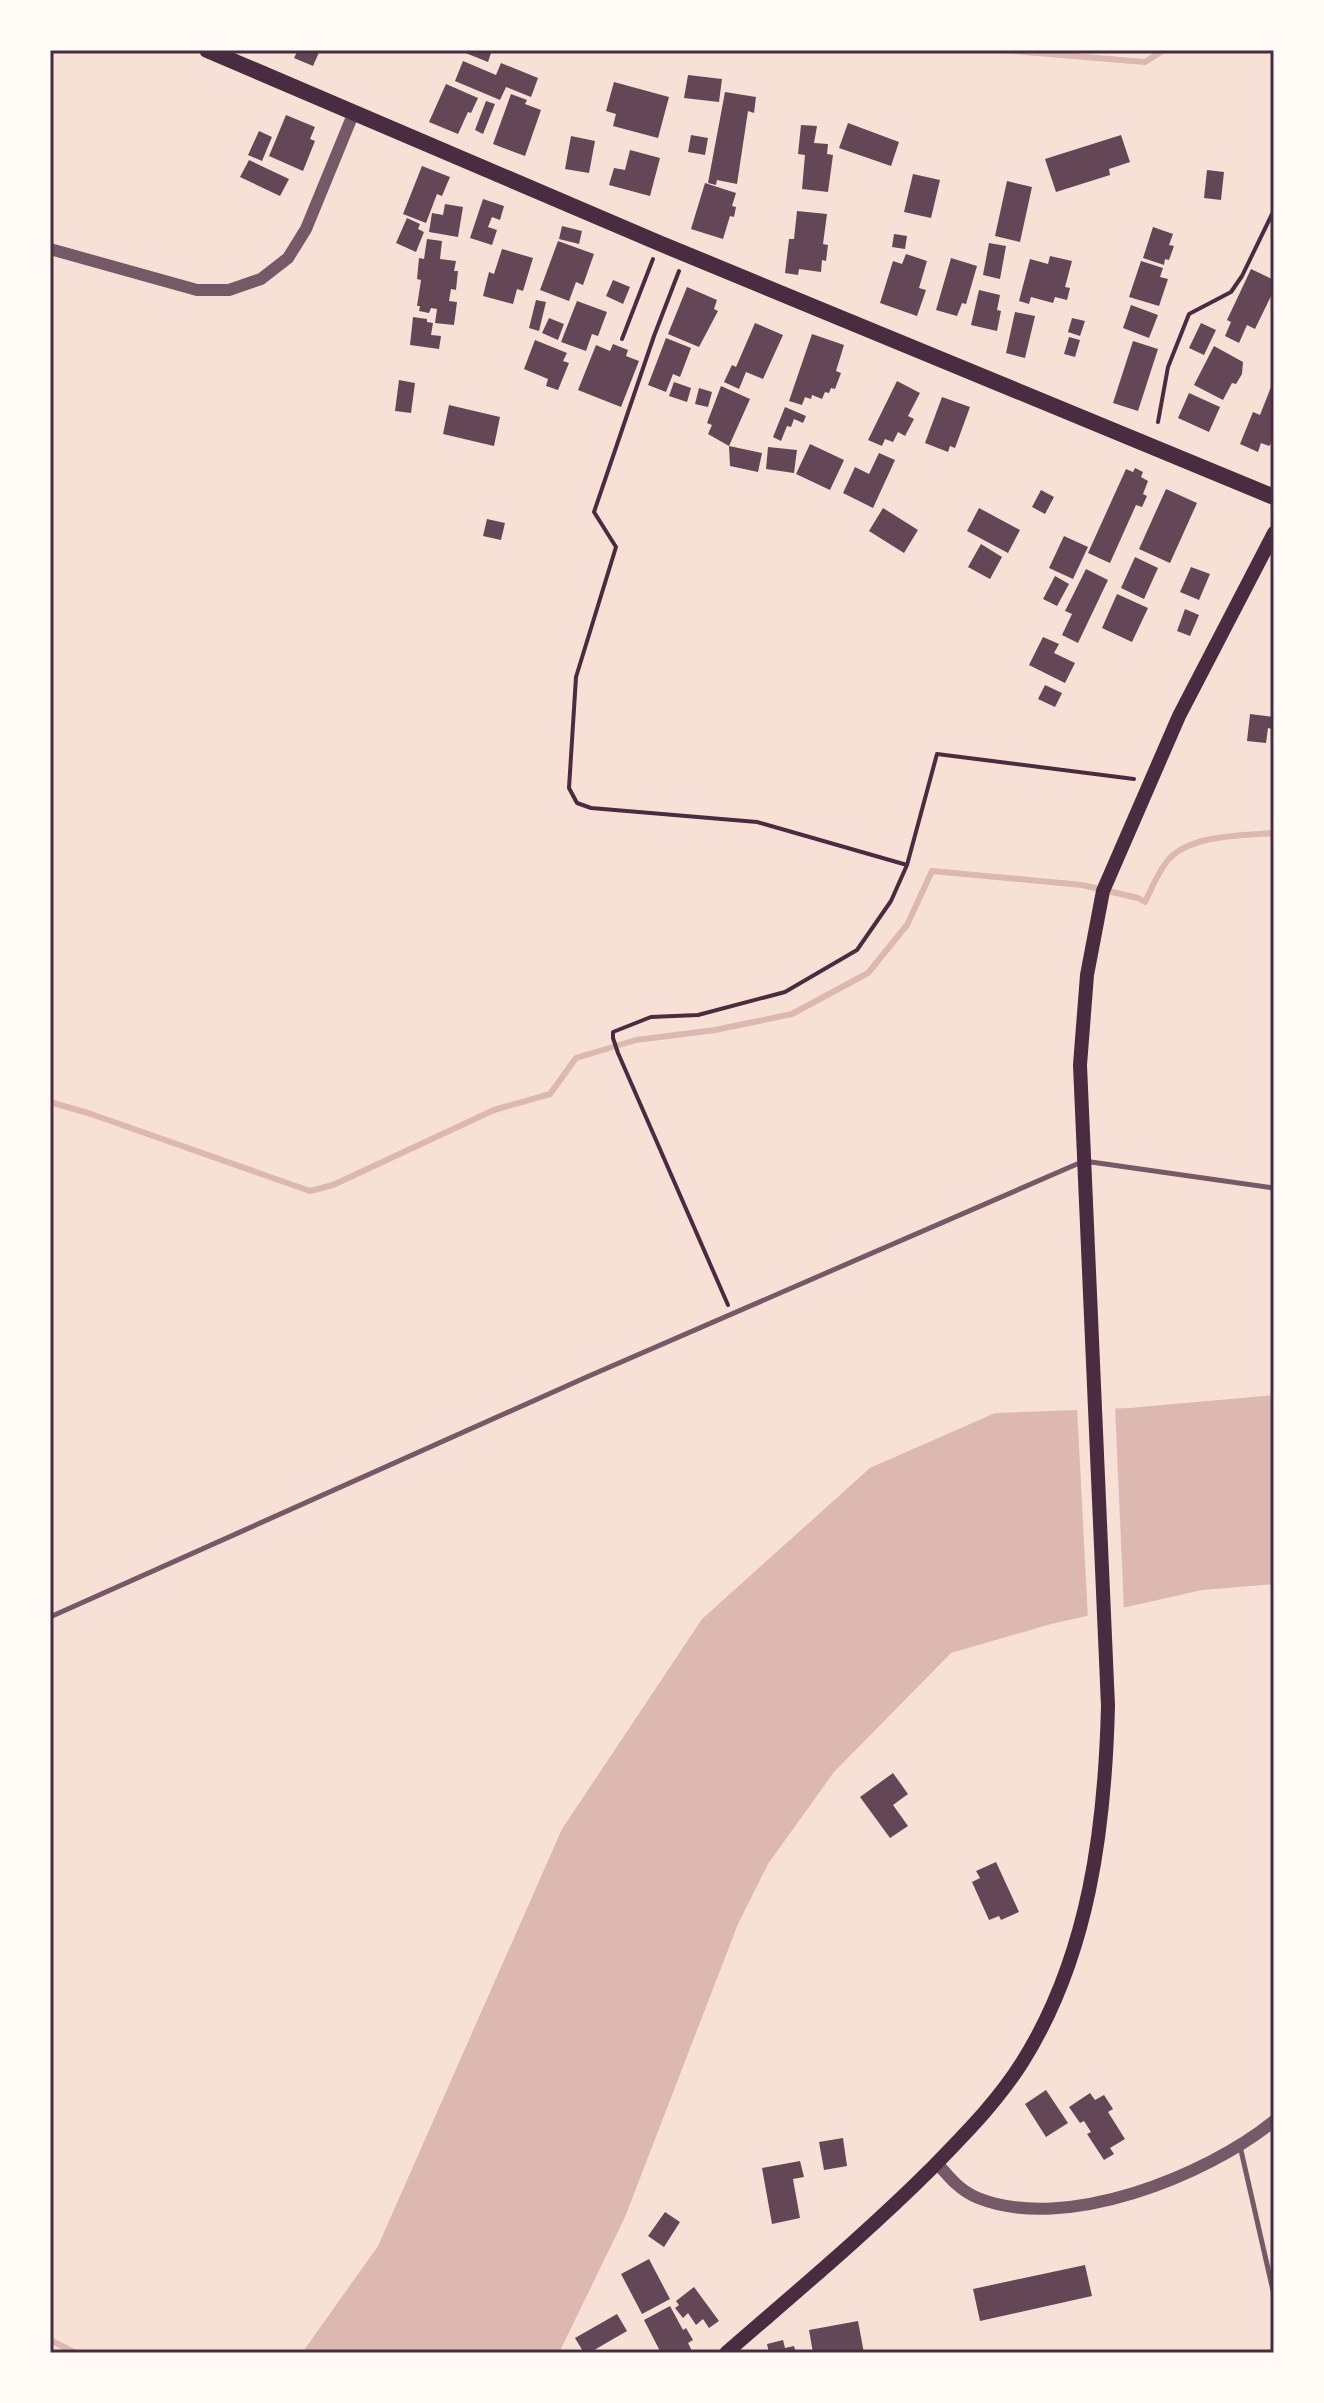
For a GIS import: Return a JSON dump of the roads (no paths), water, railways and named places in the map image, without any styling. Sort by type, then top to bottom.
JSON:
[{"type":"highway","points":[[207,50],[659,243],[1274,497]]},
{"type":"main road","points":[[726,2353],[902,2198],[960,2142],[995,2101],[1024,2059],[1050,2008],[1075,1944],[1090,1890],[1101,1828],[1107,1765],[1107,1638],[1080,1065],[1087,975],[1103,891],[1179,716],[1274,533]]},
{"type":"street","points":[[50,249],[197,290],[229,290],[261,279],[288,258],[306,229],[354,112]]},
{"type":"street","points":[[937,2163],[956,2186],[978,2198],[1007,2205],[1052,2209],[1094,2204],[1195,2171],[1240,2146],[1274,2121]]},
{"type":"lane","points":[[50,1617],[1084,1161],[1274,1188]]},
{"type":"lane","points":[[1240,2146],[1274,2295]]},
{"type":"waterway","points":[[1000,50],[1145,62],[1164,50]]},
{"type":"waterway","points":[[50,1102],[310,1191],[333,1185],[494,1110],[550,1094],[576,1058],[636,1040],[715,1030],[792,1014],[868,973],[907,925],[932,871],[1082,885],[1145,902],[1162,868],[1180,850],[1219,838],[1274,833]]},
{"type":"waterway","points":[[50,2340],[76,2353]]}]
